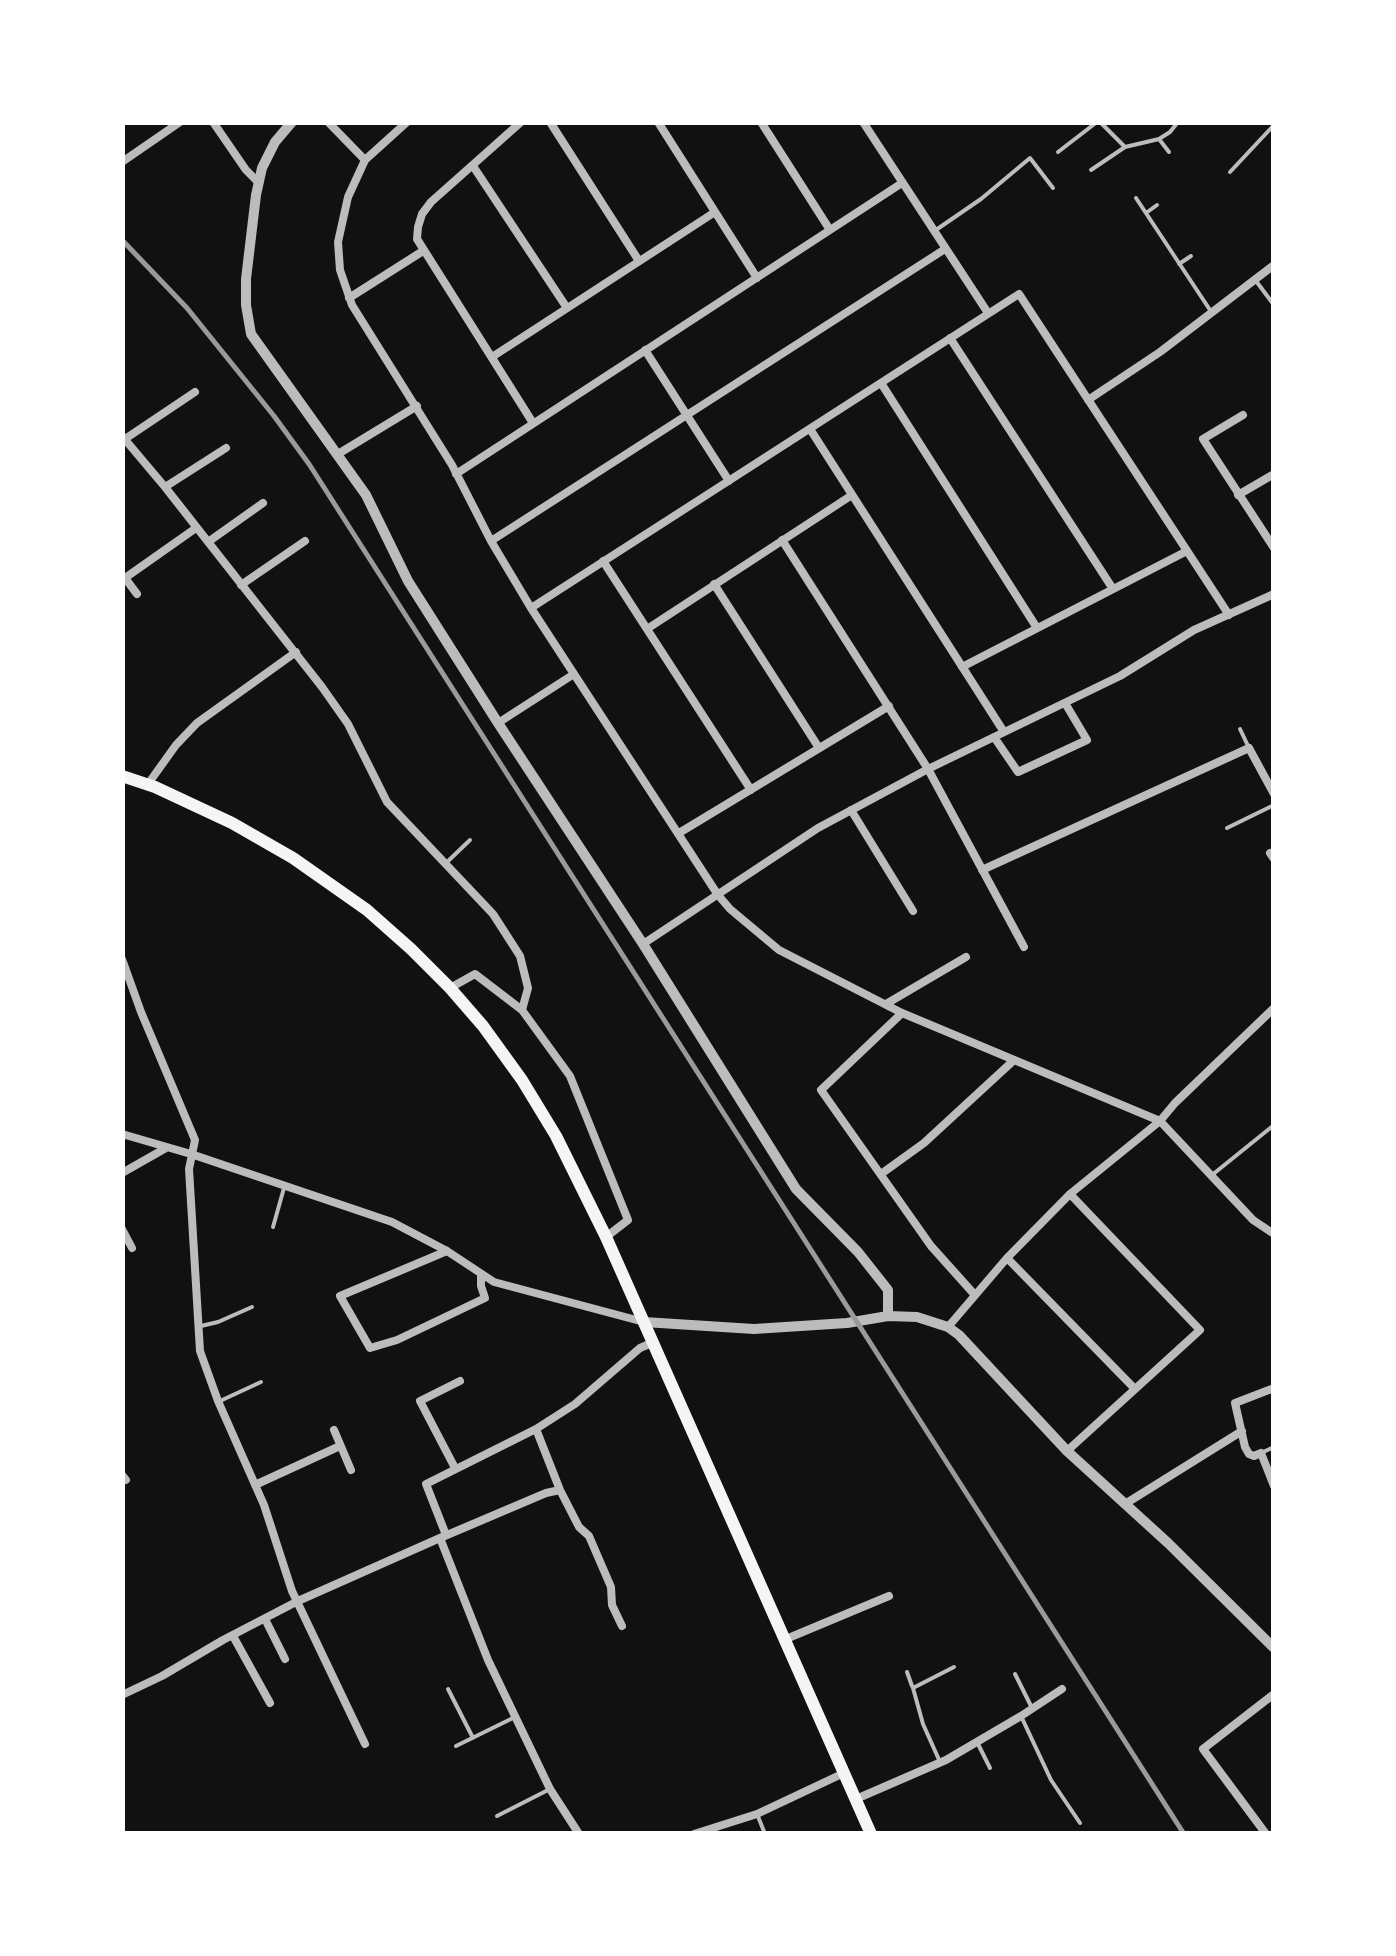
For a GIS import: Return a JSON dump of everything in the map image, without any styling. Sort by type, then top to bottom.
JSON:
[{"type":"highway","points":[[122,776],[232,823],[294,858],[367,910],[450,988],[522,1080],[556,1136],[606,1236],[871,1834]]},
{"type":"street","points":[[122,162],[180,122]]},
{"type":"street","points":[[214,122],[258,183]]},
{"type":"street","points":[[292,122],[276,142],[258,183],[246,279],[252,334],[366,495],[408,580],[796,1189],[858,1252],[888,1290],[888,1316]]},
{"type":"street","points":[[328,122],[366,160]]},
{"type":"street","points":[[407,122],[366,160],[348,197],[338,242],[340,270],[349,298],[417,406],[531,608],[718,895],[779,950],[902,1014],[1160,1121],[1254,1220],[1274,1234]]},
{"type":"street","points":[[521,122],[431,202],[422,214],[417,239],[533,423]]},
{"type":"street","points":[[550,122],[639,261]]},
{"type":"street","points":[[658,122],[757,278]]},
{"type":"street","points":[[761,122],[830,230]]},
{"type":"street","points":[[862,122],[988,314]]},
{"type":"street","points":[[473,166],[567,308]]},
{"type":"street","points":[[456,474],[902,183]]},
{"type":"street","points":[[492,357],[715,212]]},
{"type":"street","points":[[492,541],[945,249]]},
{"type":"street","points":[[349,298],[423,250]]},
{"type":"street","points":[[1088,400],[1160,352],[1274,265]]},
{"type":"street","points":[[531,608],[1019,294],[1229,615]]},
{"type":"street","points":[[950,338],[1113,589]]},
{"type":"street","points":[[645,350],[729,481]]},
{"type":"street","points":[[881,383],[1038,628]]},
{"type":"street","points":[[195,392],[124,439],[296,652],[348,724],[387,802],[492,914],[520,956],[528,988],[522,1010]]},
{"type":"street","points":[[338,454],[417,406]]},
{"type":"street","points":[[1242,415],[1203,439],[1274,548]]},
{"type":"street","points":[[810,429],[1004,732]]},
{"type":"street","points":[[165,486],[226,448]]},
{"type":"street","points":[[1238,495],[1274,474]]},
{"type":"street","points":[[646,629],[852,494]]},
{"type":"street","points":[[208,542],[263,504]]},
{"type":"street","points":[[138,594],[124,576],[196,528]]},
{"type":"street","points":[[782,540],[928,769],[1024,948]]},
{"type":"street","points":[[241,584],[305,541]]},
{"type":"street","points":[[962,667],[1187,551]]},
{"type":"street","points":[[603,562],[750,790]]},
{"type":"street","points":[[714,584],[819,748]]},
{"type":"street","points":[[643,944],[818,828],[928,769],[1120,676],[1194,630],[1274,594]]},
{"type":"street","points":[[148,784],[197,724],[296,652]]},
{"type":"street","points":[[498,724],[574,674]]},
{"type":"street","points":[[994,737],[1018,772],[1087,740],[1065,704]]},
{"type":"street","points":[[678,833],[889,706]]},
{"type":"street","points":[[982,870],[1250,748],[1274,794]]},
{"type":"street","points":[[851,810],[914,911]]},
{"type":"street","points":[[886,1004],[966,958]]},
{"type":"street","points":[[122,959],[195,1140],[188,1169],[200,1351],[298,1601],[365,1744]]},
{"type":"street","points":[[450,988],[474,974],[522,1010],[570,1076],[628,1220],[606,1236]]},
{"type":"street","points":[[948,1327],[1007,1258],[1070,1194],[1160,1121],[1274,1008]]},
{"type":"street","points":[[902,1014],[821,1090],[931,1246],[974,1294]]},
{"type":"street","points":[[881,1174],[924,1143],[1014,1061]]},
{"type":"street","points":[[122,1134],[392,1222],[494,1282],[644,1322],[754,1329],[888,1316],[917,1317],[948,1327],[1067,1451],[1274,1648]]},
{"type":"street","points":[[122,1173],[166,1147]]},
{"type":"street","points":[[1067,1451],[1200,1330],[1070,1194]]},
{"type":"street","points":[[122,1229],[132,1248]]},
{"type":"street","points":[[447,1251],[340,1296],[370,1348],[398,1340],[485,1298],[481,1275]]},
{"type":"street","points":[[1007,1258],[1135,1389]]},
{"type":"street","points":[[579,1834],[550,1788],[488,1660],[426,1484],[536,1429],[575,1404],[640,1348],[654,1342]]},
{"type":"street","points":[[420,1402],[460,1381]]},
{"type":"street","points":[[1274,1388],[1236,1403],[1249,1454],[1261,1453],[1274,1486]]},
{"type":"street","points":[[414,1390],[454,1468]]},
{"type":"street","points":[[536,1429],[560,1490],[579,1527],[589,1536],[622,1626]]},
{"type":"street","points":[[334,1430],[352,1470]]},
{"type":"street","points":[[1125,1504],[1242,1432]]},
{"type":"street","points":[[255,1485],[340,1446]]},
{"type":"street","points":[[122,1695],[298,1601],[560,1490]]},
{"type":"street","points":[[786,1639],[889,1596]]},
{"type":"street","points":[[265,1619],[285,1658]]},
{"type":"street","points":[[233,1636],[270,1703]]},
{"type":"street","points":[[856,1799],[940,1762],[1062,1688]]},
{"type":"street","points":[[1266,1834],[1204,1748],[1274,1694]]},
{"type":"street","points":[[694,1834],[756,1814],[844,1773]]},
{"type":"lane","points":[[1058,152],[1099,122],[1124,147]]},
{"type":"lane","points":[[1091,170],[1124,147],[1160,139],[1178,122]]},
{"type":"lane","points":[[1230,172],[1274,124]]},
{"type":"lane","points":[[1160,139],[1169,152]]},
{"type":"lane","points":[[934,232],[1030,158],[1053,188]]},
{"type":"lane","points":[[996,171],[1003,180]]},
{"type":"lane","points":[[1136,198],[1212,313]]},
{"type":"lane","points":[[1146,214],[1157,205]]},
{"type":"lane","points":[[1178,264],[1190,256]]},
{"type":"lane","points":[[1256,280],[1274,306]]},
{"type":"lane","points":[[1240,730],[1250,748]]},
{"type":"lane","points":[[1227,828],[1274,805]]},
{"type":"lane","points":[[446,864],[470,840]]},
{"type":"lane","points":[[1212,1176],[1273,1125]]},
{"type":"lane","points":[[274,1227],[284,1186]]},
{"type":"lane","points":[[198,1326],[252,1307]]},
{"type":"lane","points":[[218,1401],[261,1382]]},
{"type":"lane","points":[[1261,1453],[1274,1447]]},
{"type":"lane","points":[[913,1688],[954,1667]]},
{"type":"lane","points":[[907,1672],[940,1762]]},
{"type":"lane","points":[[1015,1674],[1032,1708]]},
{"type":"lane","points":[[448,1689],[473,1738]]},
{"type":"lane","points":[[1021,1716],[1051,1780],[1080,1823]]},
{"type":"lane","points":[[456,1746],[516,1717]]},
{"type":"lane","points":[[976,1742],[990,1768]]},
{"type":"lane","points":[[498,1816],[550,1788]]},
{"type":"lane","points":[[756,1814],[765,1834]]},
{"type":"railway","points":[[122,240],[187,308],[309,464],[1184,1834]]}]
